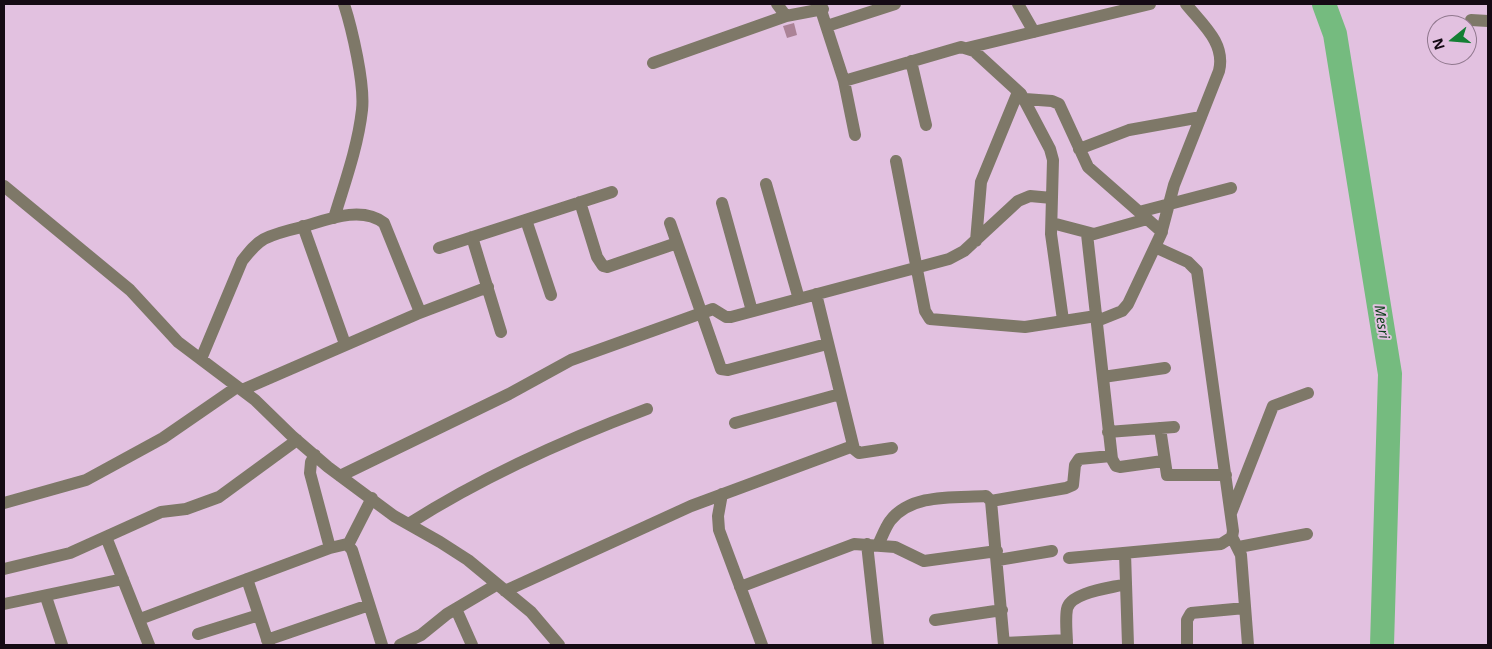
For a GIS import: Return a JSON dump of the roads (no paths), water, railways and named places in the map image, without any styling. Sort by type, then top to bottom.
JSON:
[{"type":"street","points":[[334,218],[359,131],[362,108],[362,90],[344,4]]},
{"type":"street","points":[[777,4],[786,16]]},
{"type":"street","points":[[827,26],[895,4]]},
{"type":"street","points":[[1018,4],[1034,32]]},
{"type":"street","points":[[844,81],[955,48],[967,48],[1150,4]]},
{"type":"street","points":[[896,161],[927,316],[935,321],[1025,327],[1063,320],[1096,319],[1126,308],[1162,232],[1174,185],[1222,61],[1215,40],[1186,4]]},
{"type":"street","points":[[653,63],[786,16],[821,7],[822,19],[827,26],[844,81],[855,135]]},
{"type":"street","points":[[967,48],[974,51],[1022,96],[1052,154],[1052,223],[1063,320]]},
{"type":"street","points":[[911,61],[926,125]]},
{"type":"street","points":[[1022,96],[1052,100],[1059,104],[1090,170],[1162,232]]},
{"type":"street","points":[[976,241],[981,182],[1022,96]]},
{"type":"street","points":[[1079,148],[1129,130],[1201,117]]},
{"type":"street","points":[[766,184],[799,299]]},
{"type":"street","points":[[4,186],[130,290],[178,342],[240,388],[340,476],[394,516],[453,549],[531,612],[559,645]]},
{"type":"street","points":[[1052,223],[1087,234],[1100,233],[1143,216],[1169,203],[1231,188]]},
{"type":"street","points":[[439,248],[612,192]]},
{"type":"street","points":[[340,476],[510,394],[571,360],[713,309],[726,317],[731,317],[958,256],[1018,201],[1030,196],[1052,198]]},
{"type":"street","points":[[580,202],[597,257],[603,266],[607,267],[677,243]]},
{"type":"street","points":[[722,203],[752,311]]},
{"type":"street","points":[[201,359],[242,261],[252,248],[264,239],[334,218],[361,215],[378,218],[384,223],[420,312]]},
{"type":"street","points":[[526,220],[551,295]]},
{"type":"street","points":[[670,224],[718,366],[724,370],[828,344]]},
{"type":"street","points":[[303,226],[345,344]]},
{"type":"street","points":[[1087,234],[1113,464],[1120,467],[1163,461]]},
{"type":"street","points":[[472,237],[501,332]]},
{"type":"street","points":[[1155,247],[1188,262],[1197,271],[1245,608],[1248,645]]},
{"type":"street","points":[[4,503],[86,480],[163,438],[240,388],[420,312],[488,288]]},
{"type":"street","points":[[816,294],[853,446],[859,453],[892,448]]},
{"type":"street","points":[[1102,377],[1165,368]]},
{"type":"street","points":[[1231,514],[1273,406],[1308,392]]},
{"type":"street","points":[[735,423],[840,394]]},
{"type":"street","points":[[410,524],[450,498],[498,472],[590,430],[647,409]]},
{"type":"street","points":[[1108,432],[1174,427]]},
{"type":"street","points":[[1160,428],[1163,461],[1165,471],[1169,477],[1226,475]]},
{"type":"street","points":[[4,569],[70,553],[161,512],[186,509],[218,497],[297,440]]},
{"type":"street","points":[[400,645],[421,635],[437,621],[456,609],[501,588],[691,506],[853,446]]},
{"type":"street","points":[[315,455],[311,462],[310,473],[330,548]]},
{"type":"street","points":[[991,501],[1071,487],[1073,485],[1075,465],[1079,459],[1111,456]]},
{"type":"street","points":[[722,494],[718,516],[718,530],[762,645]]},
{"type":"street","points":[[878,645],[872,545],[896,514],[916,502],[986,496],[991,501],[1004,644],[1067,643],[1067,610],[1074,598],[1126,584]]},
{"type":"street","points":[[348,545],[372,498]]},
{"type":"street","points":[[1069,558],[1307,534]]},
{"type":"street","points":[[106,537],[140,619],[148,645]]},
{"type":"street","points":[[140,619],[343,544],[348,545],[352,550],[382,645]]},
{"type":"street","points":[[740,587],[854,544],[900,548],[924,561],[1052,551]]},
{"type":"street","points":[[1125,553],[1128,645]]},
{"type":"street","points":[[248,578],[268,643],[369,606]]},
{"type":"street","points":[[4,604],[46,597],[123,579]]},
{"type":"street","points":[[46,597],[62,645]]},
{"type":"street","points":[[1187,645],[1187,620],[1191,613],[1245,608]]},
{"type":"street","points":[[456,609],[472,645]]},
{"type":"street","points":[[935,620],[1002,610]]},
{"type":"street","points":[[198,634],[259,615]]},
{"type":"waterway","name":"Mesri","points":[[1324,4],[1335,34],[1390,374],[1382,645]]}]
